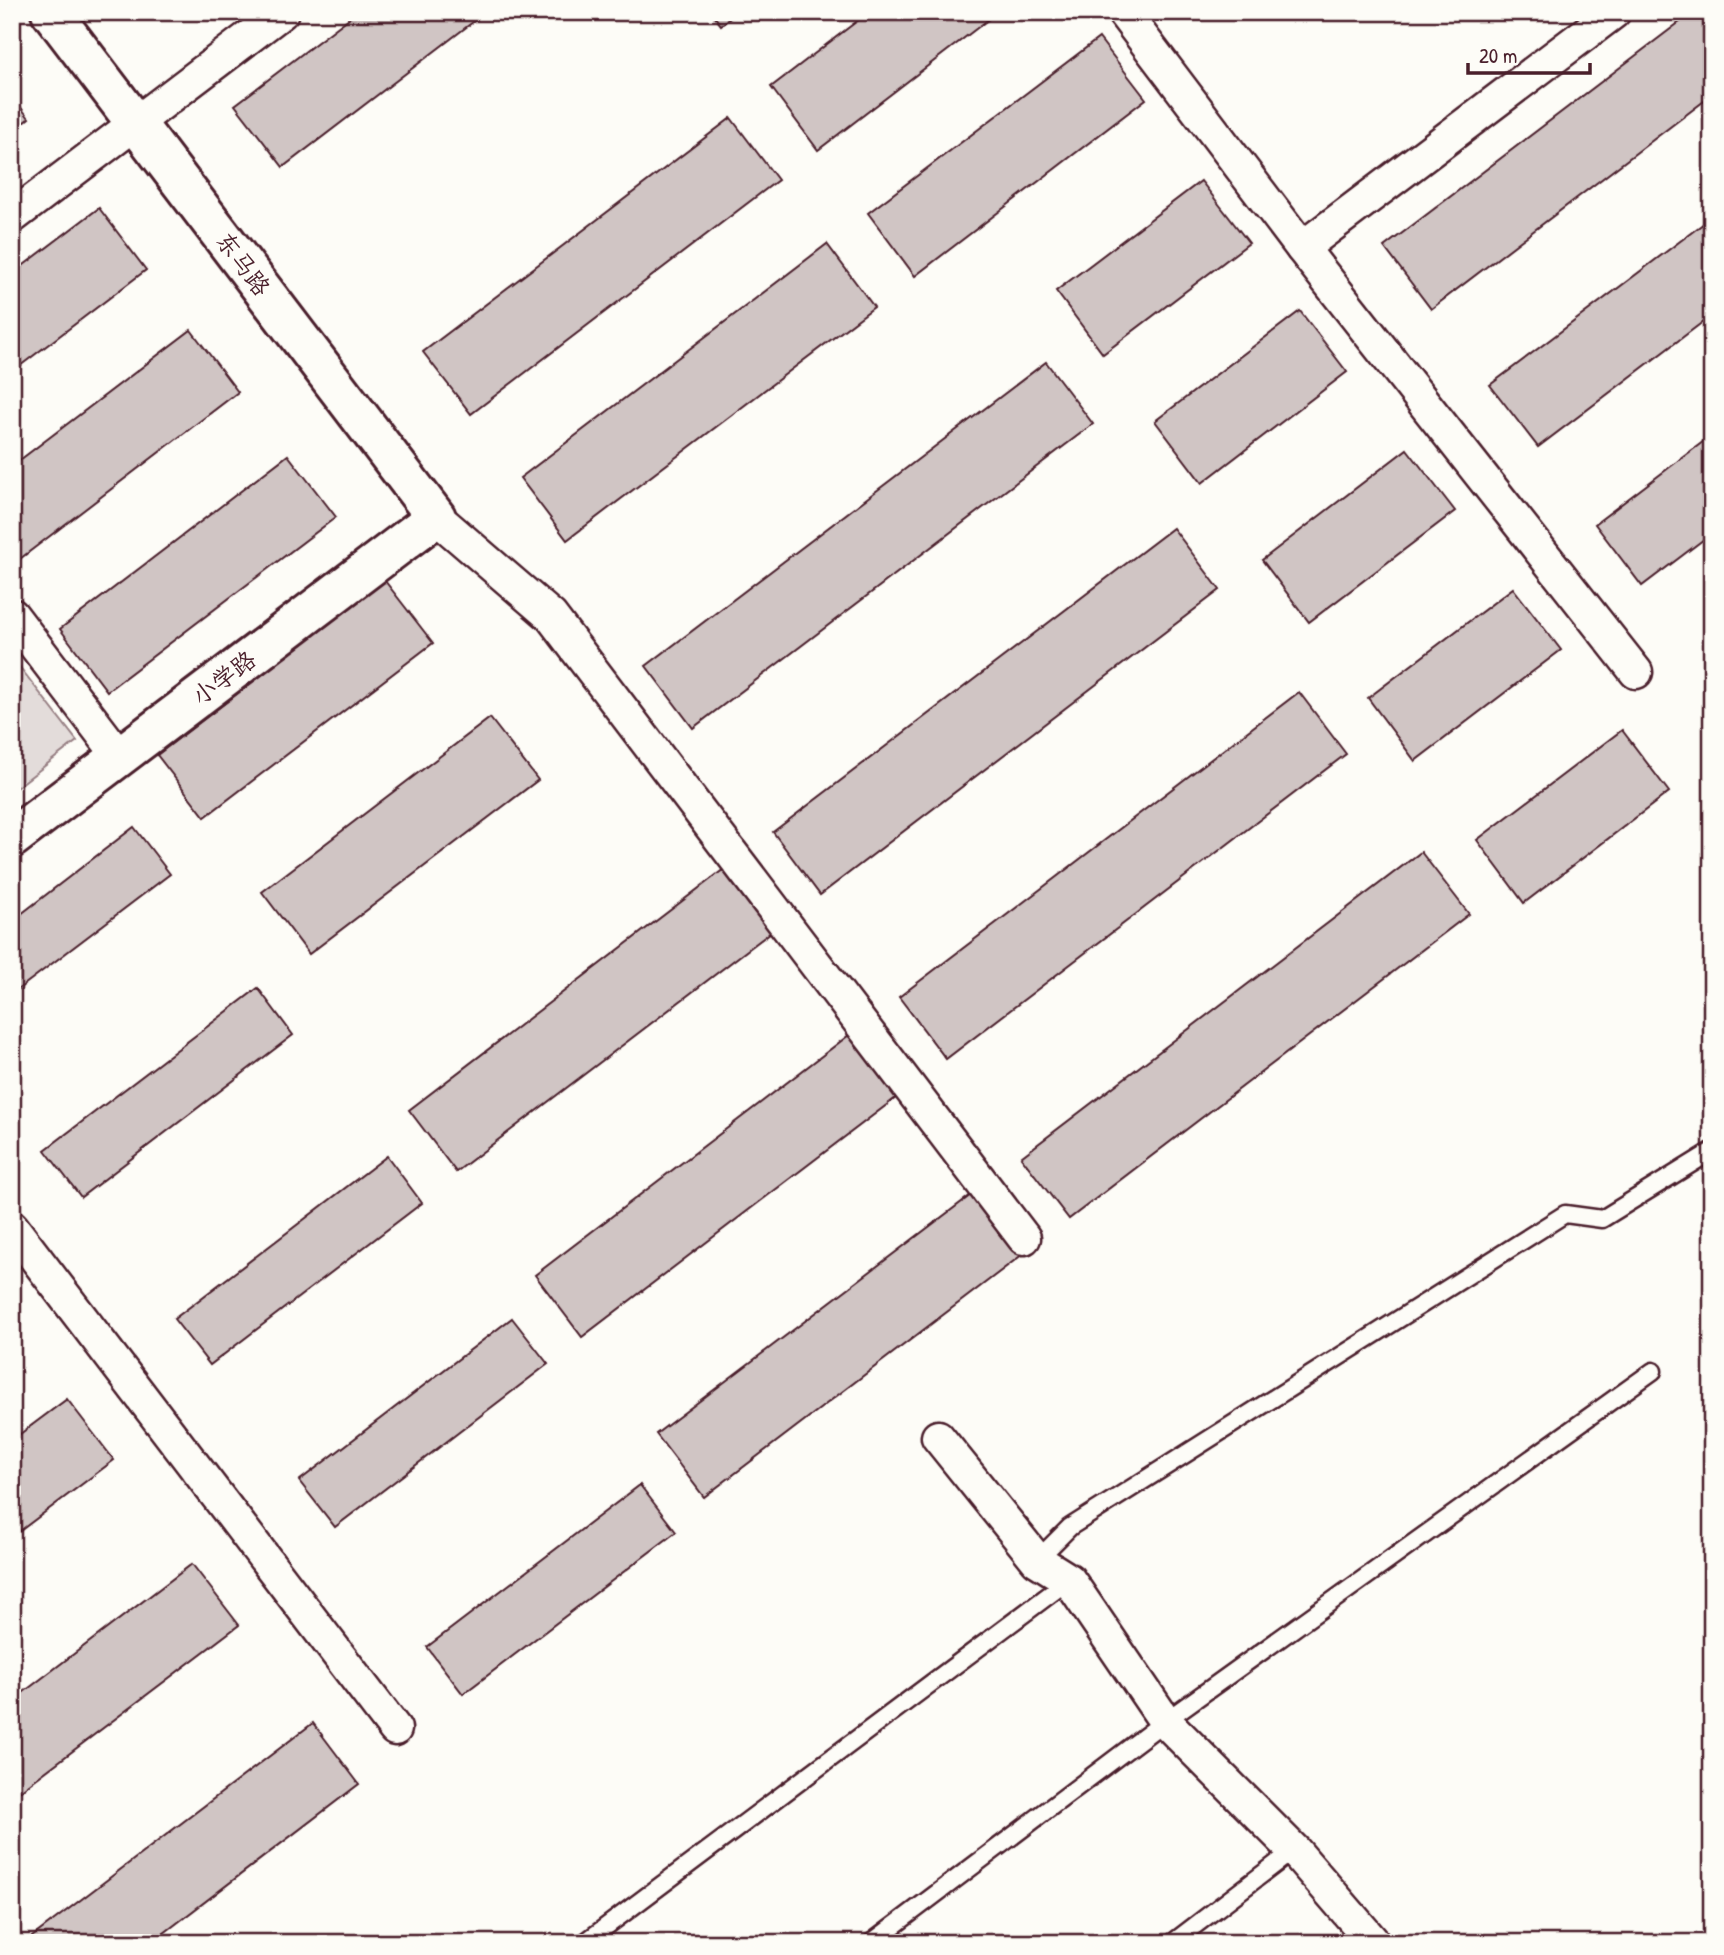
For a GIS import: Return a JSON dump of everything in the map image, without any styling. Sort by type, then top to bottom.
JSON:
[{"type":"street","name":"东马路","points":[[51,12],[436,517]]},
{"type":"street","points":[[12,217],[282,12]]},
{"type":"street","points":[[1123,12],[1302,248],[1636,672]]},
{"type":"street","points":[[1302,248],[1614,12]]},
{"type":"street","points":[[436,517],[551,616],[1024,1238]]},
{"type":"street","name":"小学路","points":[[12,838],[436,517]]},
{"type":"street","points":[[12,615],[120,757]]},
{"type":"street","points":[[12,1227],[395,1729]]},
{"type":"street","points":[[938,1437],[1037,1560],[1069,1580],[1165,1721],[1294,1850],[1374,1943]]},
{"type":"lane","points":[[1037,1560],[1070,1527],[1565,1214],[1602,1219],[1712,1151]]},
{"type":"lane","points":[[871,1943],[1165,1721],[1653,1371]]},
{"type":"lane","points":[[584,1943],[1069,1580]]},
{"type":"lane","points":[[1172,1943],[1294,1850]]},
{"type":"shaded area","points":[[12,657],[77,741],[12,791]]},
{"type":"building","points":[[357,12],[486,12],[283,167],[235,105]]},
{"type":"building","points":[[711,12],[738,12],[721,25]]},
{"type":"building","points":[[869,12],[998,12],[818,150],[771,87]]},
{"type":"building","points":[[1693,12],[1712,12],[1712,95],[1431,309],[1384,247]]},
{"type":"building","points":[[1099,38],[1146,99],[915,276],[868,213]]},
{"type":"building","points":[[12,96],[29,118],[12,132]]},
{"type":"building","points":[[731,118],[778,180],[471,414],[423,352]]},
{"type":"building","points":[[1201,181],[1249,243],[1103,354],[1056,291]]},
{"type":"building","points":[[99,208],[146,270],[12,372],[12,274]]},
{"type":"building","points":[[1712,217],[1712,315],[1538,447],[1490,385]]},
{"type":"building","points":[[827,244],[874,307],[567,540],[520,478]]},
{"type":"building","points":[[1300,311],[1347,372],[1202,483],[1155,421]]},
{"type":"building","points":[[191,330],[238,392],[12,565],[12,466]]},
{"type":"building","points":[[1046,362],[1093,424],[693,728],[646,666]]},
{"type":"building","points":[[1712,435],[1712,533],[1642,586],[1595,524]]},
{"type":"building","points":[[1407,449],[1455,511],[1309,622],[1262,560]]},
{"type":"building","points":[[288,455],[336,517],[107,691],[60,629]]},
{"type":"building","points":[[1173,528],[1220,590],[820,895],[773,832]]},
{"type":"building","points":[[385,581],[433,643],[205,817],[157,755]]},
{"type":"building","points":[[1513,588],[1561,650],[1415,761],[1368,698]]},
{"type":"building","points":[[1299,692],[1346,754],[946,1059],[899,997]]},
{"type":"building","points":[[490,718],[538,780],[309,954],[262,892]]},
{"type":"building","points":[[1622,730],[1669,792],[1524,903],[1477,840]]},
{"type":"building","points":[[134,827],[170,874],[12,994],[12,921]]},
{"type":"building","points":[[1421,852],[1469,914],[1069,1219],[1021,1157]]},
{"type":"building","points":[[728,866],[775,929],[456,1172],[409,1110]]},
{"type":"building","points":[[258,988],[293,1035],[81,1197],[45,1150]]},
{"type":"building","points":[[853,1032],[901,1094],[582,1337],[535,1275]]},
{"type":"building","points":[[387,1156],[422,1203],[210,1365],[174,1319]]},
{"type":"building","points":[[975,1192],[1023,1254],[704,1497],[656,1434]]},
{"type":"building","points":[[512,1318],[548,1364],[335,1527],[299,1481]]},
{"type":"building","points":[[67,1399],[114,1460],[12,1537],[12,1440]]},
{"type":"building","points":[[640,1485],[676,1532],[463,1694],[427,1647]]},
{"type":"building","points":[[192,1564],[239,1625],[12,1797],[12,1701]]},
{"type":"building","points":[[313,1723],[359,1784],[151,1943],[24,1943]]}]
